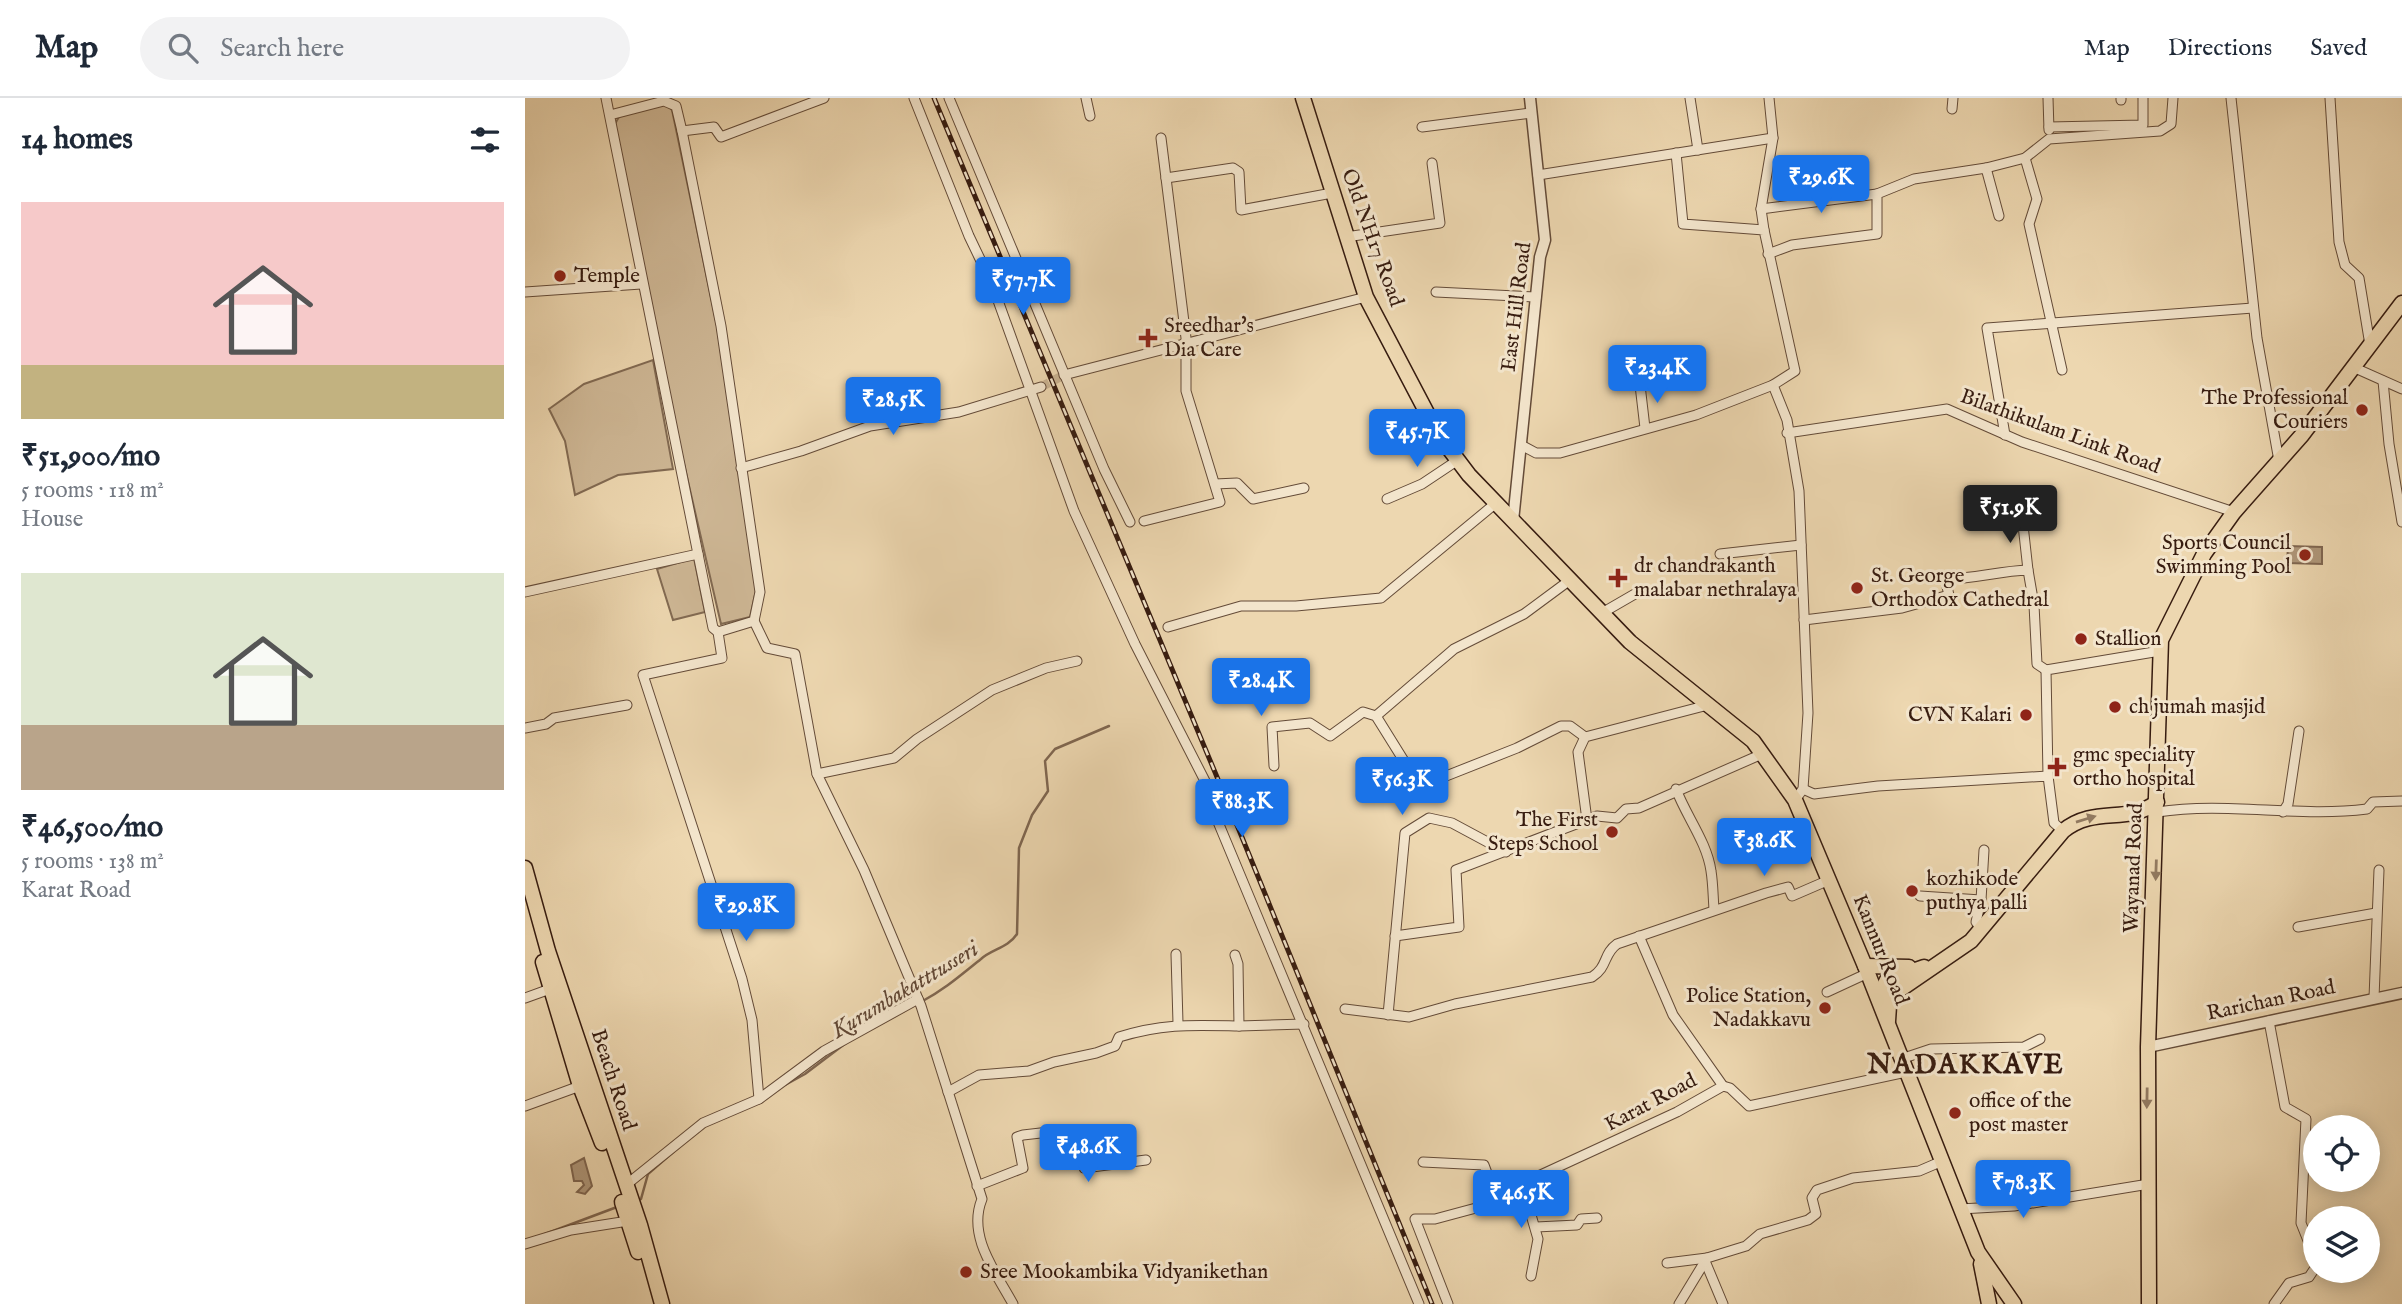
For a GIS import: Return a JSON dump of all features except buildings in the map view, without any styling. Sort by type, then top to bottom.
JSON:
[{"type":"main road","name":"Old NH17 Road","points":[[1303,98],[1366,297],[1438,434],[1513,520]]},
{"type":"main road","name":"Wayanad Road","points":[[2149,1304],[2148,1047],[2161,640],[2204,554],[2234,512],[2355,368],[2402,303]]},
{"type":"main road","name":"Kannur Road","points":[[1513,520],[1630,642],[1753,741],[1799,794],[1829,880],[1885,1017],[1940,1163],[1978,1252]]},
{"type":"main road","points":[[1885,1017],[1882,990],[1887,980],[1932,964],[1972,940],[2063,831],[2077,820],[2094,815],[2139,814],[2157,807]]},
{"type":"main road","points":[[2139,814],[2150,820],[2157,831]]},
{"type":"main road","name":"Beach Road","points":[[525,868],[548,951],[624,1189]]},
{"type":"main road","points":[[525,903],[580,1086],[624,1189],[653,1304]]},
{"type":"main road","points":[[1866,969],[1932,964]]},
{"type":"main road","points":[[630,1216],[661,1304]]},
{"type":"main road","points":[[1978,1252],[1989,1304]]},
{"type":"main road","points":[[1978,1252],[2014,1304]]},
{"type":"street","points":[[606,98],[641,284],[713,628],[718,632],[722,658],[643,675],[742,979],[752,1020],[759,1099]]},
{"type":"street","points":[[682,131],[714,127],[721,137],[824,98]]},
{"type":"street","points":[[914,98],[969,236],[992,284],[1074,511],[1135,644],[1205,781],[1208,798],[1419,1304]]},
{"type":"street","points":[[949,98],[1064,375],[1130,522]]},
{"type":"street","points":[[1086,98],[1090,116]]},
{"type":"street","name":"East Hill Road","points":[[1513,520],[1536,297],[1545,240],[1530,98]]},
{"type":"street","points":[[1690,98],[1698,150]]},
{"type":"street","points":[[1521,446],[1536,453],[1560,453],[1696,415],[1773,384],[1795,371],[1768,254],[1761,209],[1773,138],[1769,98]]},
{"type":"street","points":[[1952,109],[1953,98]]},
{"type":"street","points":[[2048,98],[2049,139]]},
{"type":"street","points":[[2049,127],[2143,125],[2143,98]]},
{"type":"street","points":[[1761,209],[1877,194],[1914,179],[1986,168],[2025,158],[2049,139],[2160,131],[2171,124],[2173,98]]},
{"type":"street","points":[[2231,98],[2253,308],[2279,461]]},
{"type":"street","points":[[2330,98],[2339,242],[2345,265],[2359,278],[2371,347]]},
{"type":"street","points":[[610,115],[664,101],[676,106],[721,326],[760,592],[754,621],[767,648],[795,654],[817,774],[864,870],[918,999],[982,1199],[975,1216],[982,1247],[1013,1304]]},
{"type":"street","points":[[1422,127],[1531,113]]},
{"type":"street","points":[[1144,521],[1220,502],[1186,391],[1187,343],[1161,138]]},
{"type":"street","points":[[1538,175],[1773,138]]},
{"type":"street","points":[[1676,153],[1683,224],[1764,230]]},
{"type":"street","points":[[2025,158],[2037,199],[2029,224],[2062,370]]},
{"type":"street","points":[[1346,237],[1440,223],[1432,163]]},
{"type":"street","points":[[1166,178],[1233,168],[1238,172],[1241,210],[1332,193]]},
{"type":"street","points":[[1986,168],[1999,216]]},
{"type":"street","points":[[1768,254],[1792,245],[1877,234],[1877,194]]},
{"type":"street","points":[[525,292],[641,284]]},
{"type":"street","points":[[1436,292],[1536,297]]},
{"type":"street","points":[[1064,375],[1366,297]]},
{"type":"street","points":[[2005,435],[1987,328],[2253,308]]},
{"type":"street","points":[[2355,368],[2402,389]]},
{"type":"street","points":[[2383,381],[2389,444],[2402,522]]},
{"type":"street","points":[[1773,384],[1787,420],[1787,433],[1797,471],[1808,713],[1799,794],[1878,786],[2047,776]]},
{"type":"street","points":[[1640,386],[1645,428]]},
{"type":"street","points":[[741,468],[801,451],[870,426],[959,412],[1041,387]]},
{"type":"street","name":"Bilathikulam Link Road","points":[[1787,433],[1947,409],[2005,435],[2234,512]]},
{"type":"street","points":[[1387,499],[1422,484],[1458,460]]},
{"type":"street","points":[[1215,484],[1237,483],[1253,499],[1304,488]]},
{"type":"street","points":[[1168,627],[1241,606],[1296,606],[1381,598],[1496,503]]},
{"type":"street","points":[[2022,516],[2037,664],[2046,670],[2160,651]]},
{"type":"street","points":[[1720,554],[1801,545]]},
{"type":"street","points":[[525,592],[698,554]]},
{"type":"street","points":[[1804,620],[1902,608],[1949,595],[1945,579],[1968,579],[1993,571],[2028,570]]},
{"type":"street","points":[[1375,716],[1454,649],[1524,614],[1570,580]]},
{"type":"street","points":[[1602,613],[1640,591]]},
{"type":"street","points":[[718,632],[754,621]]},
{"type":"street","points":[[817,774],[894,758],[917,738],[992,690],[1047,668],[1077,661]]},
{"type":"street","points":[[2046,670],[2047,776],[2054,822],[2063,831]]},
{"type":"street","points":[[525,728],[540,726],[554,718],[627,705]]},
{"type":"street","points":[[1585,737],[1708,705]]},
{"type":"street","points":[[1274,766],[1272,727],[1310,723],[1330,736],[1363,712],[1375,716],[1414,778],[1424,780],[1436,780],[1459,771],[1561,726],[1570,726],[1585,737]]},
{"type":"street","points":[[2283,811],[2288,804],[2299,731]]},
{"type":"street","points":[[1585,737],[1578,752],[1587,820]]},
{"type":"street","points":[[1395,936],[1459,927],[1456,870],[1597,816],[1617,818],[1626,809],[1639,808],[1676,789],[1700,782],[1762,754]]},
{"type":"street","points":[[1676,789],[1686,816],[1700,837],[1711,869],[1714,909]]},
{"type":"street","points":[[2157,807],[2327,814],[2367,809],[2373,802],[2402,801]]},
{"type":"street","points":[[1388,1014],[1405,833],[1429,818],[1452,823],[1506,852]]},
{"type":"street","points":[[1981,929],[1976,922],[1981,900],[1984,850]]},
{"type":"street","points":[[2374,998],[2379,870]]},
{"type":"street","points":[[1345,1009],[1409,1017],[1455,1004],[1592,977],[1602,970],[1609,950],[1639,936],[1714,909],[1788,887],[1792,896],[1829,880]]},
{"type":"street","points":[[1920,896],[1981,900]]},
{"type":"street","points":[[2298,927],[2376,914]]},
{"type":"street","points":[[1639,936],[1673,1015],[1723,1086]]},
{"type":"street","points":[[1176,954],[1178,1023]]},
{"type":"street","points":[[1235,955],[1238,964],[1239,1026]]},
{"type":"street","points":[[1827,992],[1866,969]]},
{"type":"street","points":[[525,998],[550,989]]},
{"type":"street","name":"Rarichan Road","points":[[2148,1047],[2402,993]]},
{"type":"street","points":[[624,1189],[703,1123],[759,1099],[824,1051],[918,999]]},
{"type":"street","points":[[2269,1021],[2285,1107],[2306,1119],[2301,1223],[2303,1228]]},
{"type":"street","points":[[948,1093],[979,1075],[1029,1071],[1054,1062],[1096,1053],[1115,1046],[1119,1038],[1134,1033],[1178,1023],[1239,1026],[1304,1024]]},
{"type":"street","name":"Karat Road","points":[[1448,1304],[1415,1219],[1435,1219],[1476,1208],[1677,1112],[1723,1086],[1730,1088],[1749,1106],[1903,1065],[1931,1049],[2024,1047],[2040,1039]]},
{"type":"street","points":[[525,1106],[580,1086]]},
{"type":"street","points":[[977,1186],[1023,1168],[1017,1137],[1023,1135],[1067,1130],[1084,1168],[1146,1160]]},
{"type":"street","points":[[1423,1162],[1484,1165],[1496,1197]]},
{"type":"street","points":[[1667,1263],[1706,1259],[1746,1246],[1760,1234],[1808,1220],[1816,1214],[1812,1198],[1817,1190],[1853,1178],[1919,1171],[1940,1163]]},
{"type":"street","points":[[1522,1184],[1538,1239],[1531,1276]]},
{"type":"street","points":[[1960,1209],[2014,1206],[2149,1184]]},
{"type":"street","points":[[525,1244],[630,1216]]},
{"type":"street","points":[[1536,1227],[1577,1225],[1581,1219],[1597,1218]]},
{"type":"street","points":[[1679,1304],[1706,1259]]},
{"type":"street","points":[[1706,1259],[1723,1304]]},
{"type":"street","points":[[2274,1304],[2289,1283],[2303,1279]]},
{"type":"shaded area","points":[[664,103],[672,110],[717,326],[756,590],[750,617],[721,624],[681,451],[615,124],[620,115]]},
{"type":"shaded area","points":[[653,360],[673,469],[618,475],[575,495],[565,441],[549,409],[584,384]]},
{"type":"shaded area","name":"Sports Council Swimming Pool","points":[[2288,546],[2322,547],[2322,564],[2287,563]]},
{"type":"shaded area","points":[[694,558],[705,612],[673,620],[657,569]]},
{"type":"shaded area","points":[[584,1158],[592,1186],[585,1194],[577,1192],[584,1185],[582,1181],[574,1181],[571,1165]]},
{"type":"waterway","name":"Kurumbakatttusseri","points":[[921,1002],[1017,934],[1019,848],[1032,815],[1048,791],[1045,761],[1055,749],[1109,726]]},
{"type":"waterway","name":"Kurumbakatttusseri","points":[[875,1027],[906,1010]]},
{"type":"waterway","name":"Kurumbakatttusseri","points":[[785,1085],[805,1074],[846,1043]]},
{"type":"waterway","name":"Kurumbakatttusseri","points":[[637,1200],[641,1199],[648,1174],[680,1146]]},
{"type":"waterway","name":"Kurumbakatttusseri","points":[[545,1234],[617,1207]]},
{"type":"tunnel","points":[[1041,387],[1064,375]]},
{"type":"railway","points":[[934,98],[1237,825],[1432,1304]]},
{"type":"place","name":"Temple","points":[[560,276]]},
{"type":"place","name":"Sreedhar's Dia Care","points":[[1148,338]]},
{"type":"place","name":"The Professional Couriers","points":[[2362,410]]},
{"type":"place","name":"Sports Council Swimming Pool","points":[[2305,555]]},
{"type":"place","name":"dr chandrakanth malabar nethralaya","points":[[1618,578]]},
{"type":"place","name":"St. George Orthodox Cathedral","points":[[1857,588]]},
{"type":"place","name":"Stallion","points":[[2081,639]]},
{"type":"place","name":"ch jumah masjid","points":[[2115,707]]},
{"type":"place","name":"CVN Kalari","points":[[2026,715]]},
{"type":"place","name":"gmc speciality ortho hospital","points":[[2057,767]]},
{"type":"place","name":"The First Steps School","points":[[1612,832]]},
{"type":"place","name":"kozhikode puthya palli","points":[[1912,891]]},
{"type":"place","name":"Police Station, Nadakkavu","points":[[1825,1008]]},
{"type":"place","name":"office of the post master","points":[[1955,1113]]},
{"type":"place","name":"Sree Mookambika Vidyanikethan","points":[[966,1272]]},
{"type":"district","name":"NADAKKAVE","points":[[1966,1065]]}]
